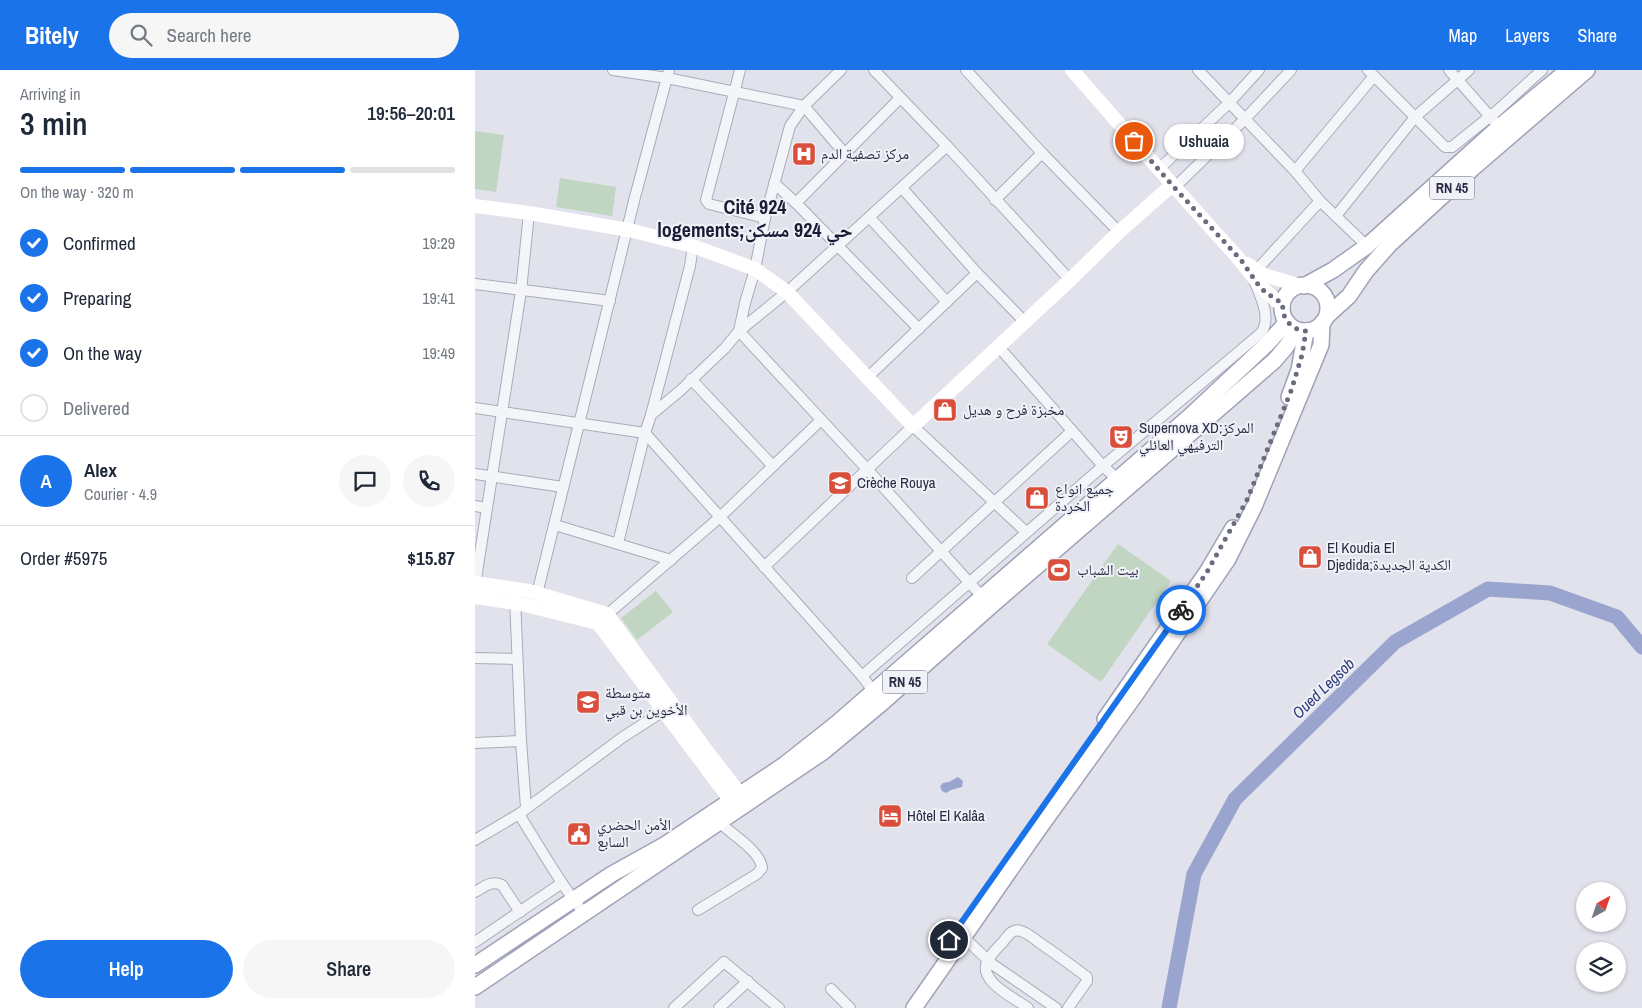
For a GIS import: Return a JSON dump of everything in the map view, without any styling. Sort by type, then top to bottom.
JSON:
[{"type":"main road","name":"RN 45","points":[[1324,320],[1349,296],[1372,264],[1390,244],[1473,168],[1587,70]]},
{"type":"main road","name":"RN 45","points":[[1303,286],[1333,270],[1367,246],[1495,122],[1563,71]]},
{"type":"main road","points":[[1321,345],[1324,320],[1328,309],[1323,295],[1318,290],[1303,286],[1293,289],[1287,294],[1283,304],[1284,316],[1297,327],[1312,330],[1324,320]]},
{"type":"main road","points":[[903,1008],[960,933],[1057,796],[1191,614],[1228,559],[1254,507],[1321,345],[1349,296]]},
{"type":"main road","name":"RN 45","points":[[986,601],[1274,361],[1286,348],[1297,327]]},
{"type":"main road","name":"RN 45","points":[[475,965],[612,874],[715,818],[823,752],[879,697],[1255,355],[1297,327]]},
{"type":"main road","points":[[1057,796],[1207,572],[1247,500],[1297,374],[1302,355],[1297,327]]},
{"type":"main road","points":[[1274,361],[1286,362],[1297,374]]},
{"type":"main road","name":"RN 45","points":[[475,987],[584,914],[715,818],[735,797],[784,765],[879,697]]},
{"type":"main road","points":[[529,928],[539,943]]},
{"type":"main road","points":[[914,1008],[960,933]]},
{"type":"street","points":[[613,70],[668,74],[734,92],[804,106],[845,154]]},
{"type":"street","points":[[739,70],[707,202],[765,218]]},
{"type":"street","points":[[739,331],[755,269],[765,218],[790,126],[804,106],[841,70]]},
{"type":"street","points":[[874,70],[947,146],[1070,280]]},
{"type":"street","points":[[966,70],[1042,153],[1119,232]]},
{"type":"street","points":[[1072,70],[1173,186],[1254,273],[1265,292],[1283,304]]},
{"type":"street","points":[[1198,70],[1295,171],[1320,201],[1367,246]]},
{"type":"street","points":[[1159,169],[1229,103],[1259,70]]},
{"type":"street","points":[[764,566],[1119,232],[1173,186],[1245,119],[1291,70]]},
{"type":"street","points":[[1449,70],[1495,122]]},
{"type":"street","points":[[1336,216],[1415,117],[1469,70]]},
{"type":"street","points":[[1295,171],[1371,73],[1445,147],[1449,148],[1495,122],[1542,70]]},
{"type":"street","points":[[537,594],[629,230],[635,197],[668,74]]},
{"type":"street","points":[[796,203],[900,98]]},
{"type":"street","points":[[651,415],[681,390],[725,348],[739,331],[838,247],[947,146]]},
{"type":"street","points":[[995,200],[1042,153]]},
{"type":"street","points":[[774,183],[796,203],[919,329]]},
{"type":"street","points":[[902,188],[977,273],[1025,322]]},
{"type":"street","points":[[1254,273],[1320,201]]},
{"type":"street","points":[[475,206],[529,212],[629,230],[693,246],[755,269],[787,292],[913,426],[1026,532]]},
{"type":"street","points":[[529,212],[521,291],[475,584],[603,618]]},
{"type":"street","points":[[870,218],[947,302]]},
{"type":"street","points":[[618,543],[645,433],[690,266],[693,246]]},
{"type":"street","points":[[868,377],[977,273]]},
{"type":"street","points":[[1254,273],[1303,286]]},
{"type":"street","points":[[862,676],[1026,532],[1265,329],[1266,317],[1254,273]]},
{"type":"street","points":[[475,284],[610,301]]},
{"type":"street","points":[[739,331],[986,601]]},
{"type":"street","points":[[998,346],[1103,466],[1117,479]]},
{"type":"street","points":[[691,379],[772,465]]},
{"type":"street","points":[[475,408],[645,433],[879,697]]},
{"type":"street","points":[[603,618],[719,518],[821,420]]},
{"type":"street","points":[[912,578],[1072,431]]},
{"type":"street","points":[[475,474],[563,486]]},
{"type":"street","points":[[475,506],[487,508]]},
{"type":"street","points":[[555,525],[671,560]]},
{"type":"street","points":[[475,597],[537,594],[603,618],[668,708],[709,754],[735,797]]},
{"type":"street","points":[[515,596],[523,810],[562,883],[575,898],[584,914]]},
{"type":"street","points":[[475,658],[517,659]]},
{"type":"street","points":[[475,840],[523,810],[668,708]]},
{"type":"street","points":[[475,742],[521,742]]},
{"type":"street","points":[[698,910],[757,874],[762,868],[754,852],[715,818]]},
{"type":"street","points":[[475,892],[491,883],[499,883],[520,912]]},
{"type":"street","points":[[475,942],[562,883]]},
{"type":"street","points":[[1028,1008],[990,980],[986,966],[988,960],[1013,931],[1023,931],[1087,977],[1087,981],[1068,1008]]},
{"type":"street","points":[[960,933],[988,960],[1056,1008]]},
{"type":"street","points":[[673,1008],[724,962],[779,1008]]},
{"type":"street","points":[[719,1008],[748,981]]},
{"type":"street","points":[[831,989],[850,1008]]},
{"type":"green space","points":[[475,131],[504,135],[496,192],[475,189]]},
{"type":"green space","points":[[560,178],[616,187],[612,216],[556,207]]},
{"type":"green space","points":[[1118,544],[1171,581],[1101,682],[1047,644]]},
{"type":"green space","points":[[656,591],[673,612],[637,640],[621,618]]},
{"type":"water","points":[[958,777],[963,781],[962,787],[946,793],[942,791],[940,786],[943,783]]},
{"type":"waterway","name":"Oued Legsob","points":[[1169,1008],[1194,874],[1235,799],[1395,642],[1488,589],[1550,593],[1617,617],[1642,647]]},
{"type":"way so far","points":[[1134,141],[1241,260],[1265,292],[1283,304],[1282,309],[1287,322],[1297,330],[1306,331],[1299,370],[1247,500],[1228,537],[1181,610]]},
{"type":"place","name":"Ushuaia","points":[[1134,141]]},
{"type":"place","name":"مركز تصفية الدم","points":[[804,154]]},
{"type":"place","name":"مخبزة فرح و هديل","points":[[945,410]]},
{"type":"place","name":"Supernova XD;المركز الترفيهي العائلي","points":[[1121,437]]},
{"type":"place","name":"Crèche Rouya","points":[[840,483]]},
{"type":"place","name":"جميع انواع الخردة","points":[[1037,498]]},
{"type":"place","name":"El Koudia El Djedida;الكدية الجديدة","points":[[1310,557]]},
{"type":"place","name":"بيت الشباب","points":[[1059,570]]},
{"type":"place","name":"متوسطة الأخوين بن قبي","points":[[588,702]]},
{"type":"place","name":"Hôtel El Kalâa","points":[[890,816]]},
{"type":"place","name":"الأمن الحضري السابع","points":[[579,834]]},
{"type":"district","name":"Cité 924 logements;حي 924 مسكن","points":[[755,218]]},
{"type":"route","points":[[949,940],[1181,610]]}]
